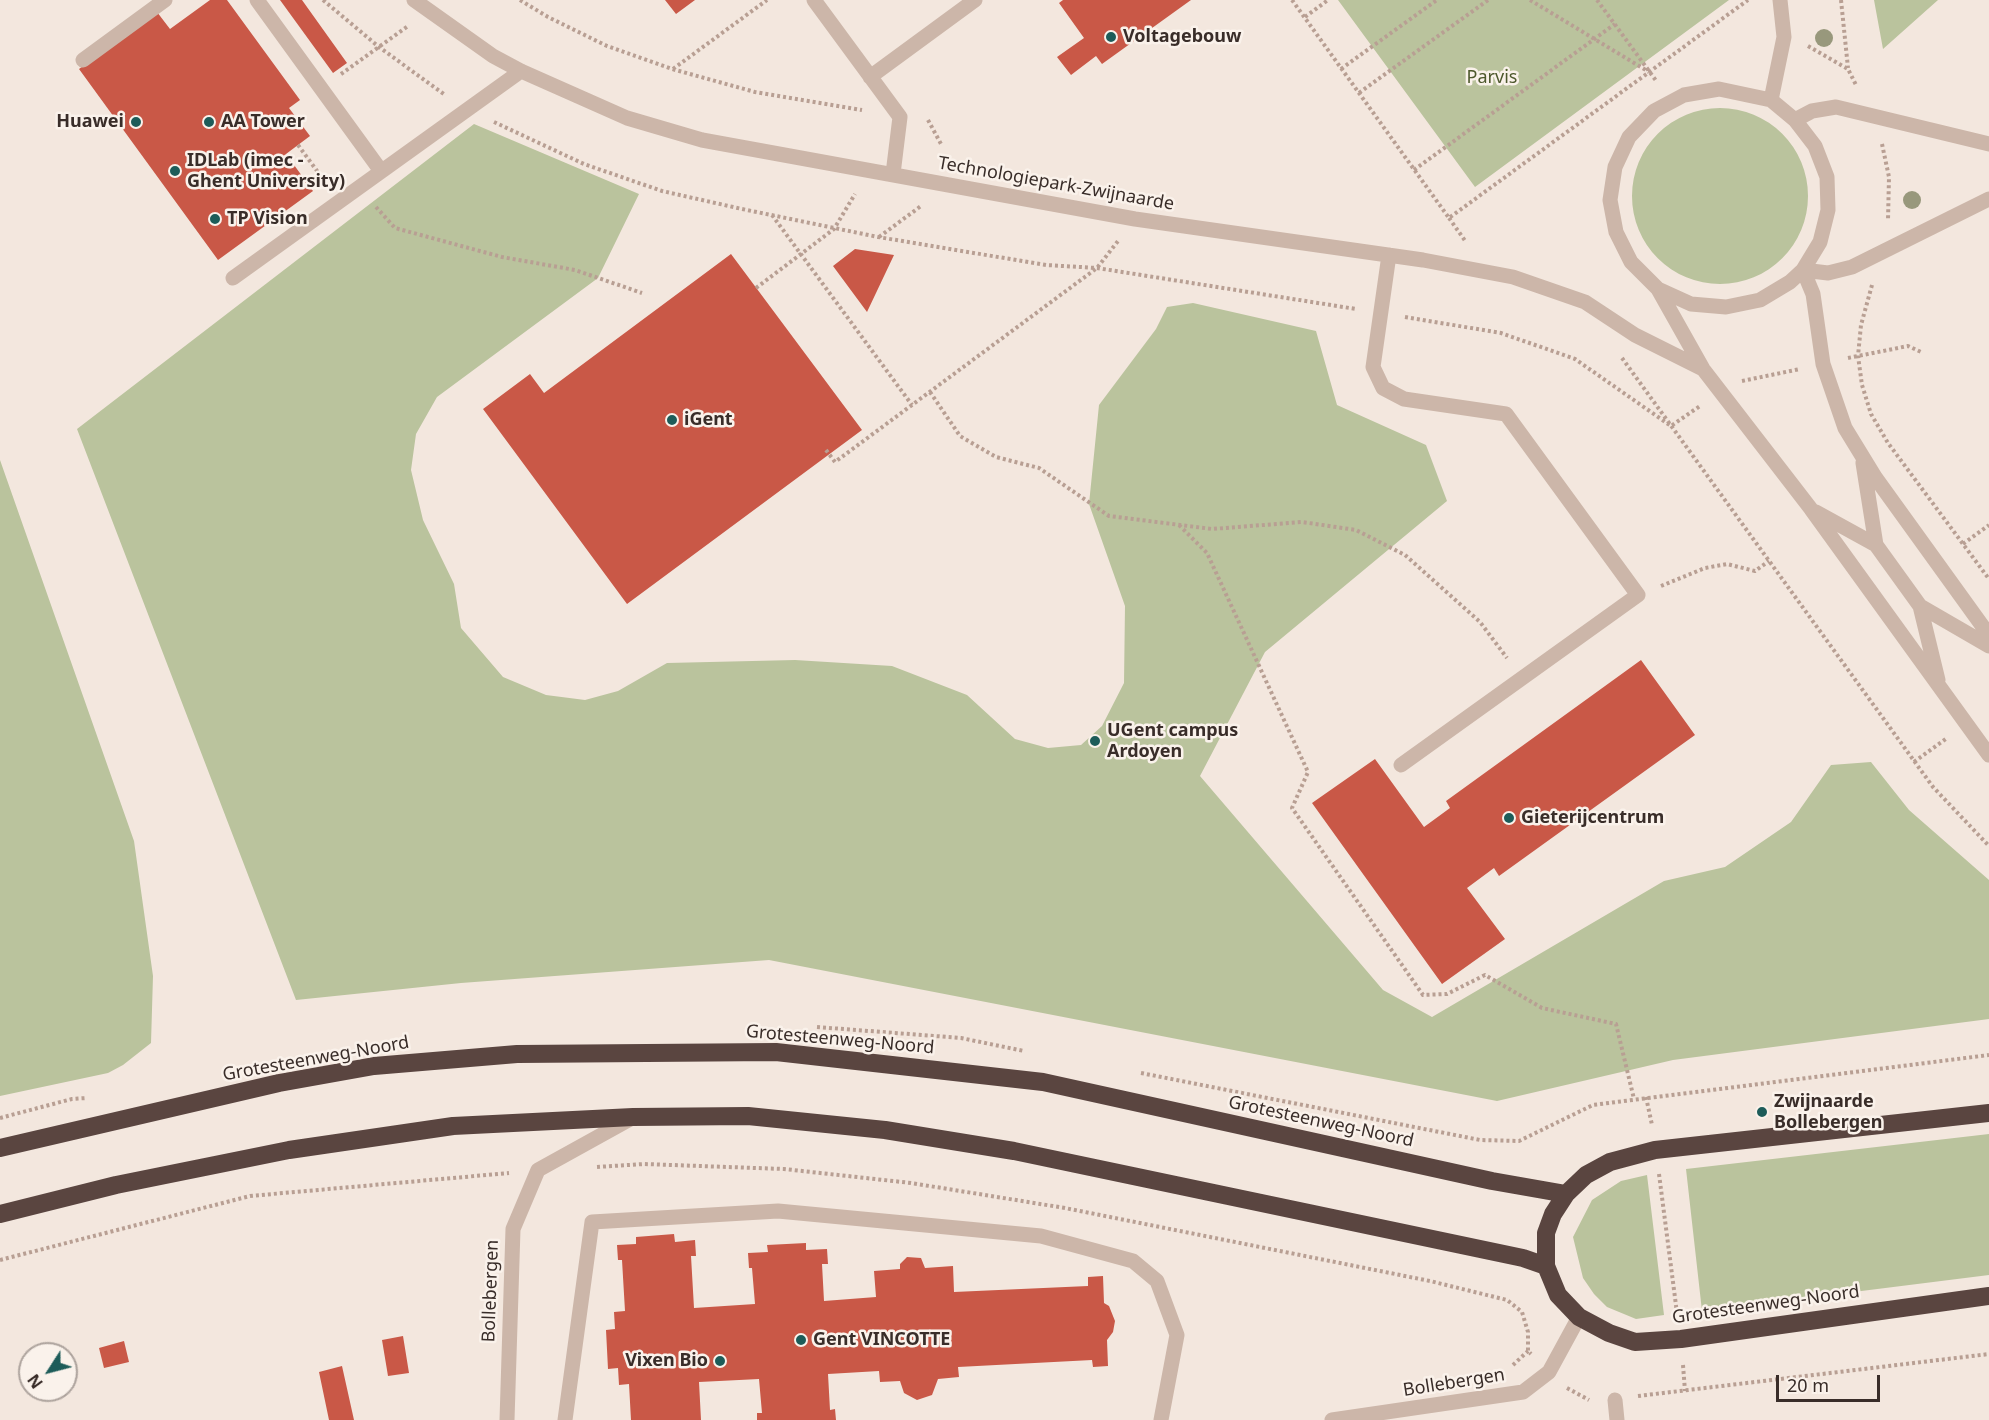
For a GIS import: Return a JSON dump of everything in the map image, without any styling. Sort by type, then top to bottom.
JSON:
[{"type":"highway","name":"Grotesteenweg-Noord","points":[[0,1148],[279,1083],[374,1066],[517,1054],[776,1052],[1043,1082],[1492,1181],[1566,1194]]},
{"type":"highway","name":"Grotesteenweg-Noord","points":[[1989,1113],[1655,1150],[1611,1162],[1586,1175],[1566,1194],[1553,1214],[1546,1233],[1546,1266],[1558,1295],[1579,1317],[1609,1333],[1635,1342],[1681,1339],[1989,1296]]},
{"type":"highway","points":[[0,1214],[128,1182],[348,1142],[453,1126],[633,1117],[748,1116],[897,1132],[1026,1154],[1523,1258],[1546,1266]]},
{"type":"street","points":[[82,60],[165,0]]},
{"type":"street","points":[[257,0],[381,171]]},
{"type":"street","name":"Technologiepark-Zwijnaarde","points":[[414,0],[521,71],[627,118],[702,140],[1135,219],[1389,255],[1513,277],[1586,302],[1635,335],[1703,369]]},
{"type":"street","points":[[814,0],[900,117],[893,174]]},
{"type":"street","points":[[870,77],[975,0]]},
{"type":"street","points":[[1771,100],[1784,37],[1780,0]]},
{"type":"street","points":[[233,278],[521,71]]},
{"type":"street","name":"Technologiepark-Zwijnaarde","points":[[1658,289],[1691,304],[1726,308],[1761,300],[1790,282],[1803,270],[1820,242],[1828,210],[1827,177],[1815,146],[1796,120],[1771,100],[1719,89],[1684,95],[1654,111],[1629,137],[1615,167],[1610,200],[1616,232],[1631,262],[1658,289],[1703,369],[1811,510],[1989,754]]},
{"type":"street","points":[[1796,120],[1812,111],[1836,107],[1870,113],[1989,144]]},
{"type":"street","points":[[1803,270],[1828,273],[1842,269],[1884,251],[1989,198]]},
{"type":"street","points":[[1389,255],[1373,367],[1383,388],[1404,399],[1506,414],[1638,595],[1401,765]]},
{"type":"street","points":[[1813,294],[1842,269]]},
{"type":"street","name":"Technologiepark-Zwijnaarde","points":[[1803,270],[1813,294],[1823,364],[1845,428],[1862,457],[1989,635]]},
{"type":"street","name":"Technologiepark-Zwijnaarde","points":[[1862,457],[1876,545]]},
{"type":"street","name":"Technologiepark-Zwijnaarde","points":[[1811,510],[1876,545],[1920,606],[1940,688]]},
{"type":"street","name":"Technologiepark-Zwijnaarde","points":[[1920,606],[1989,646]]},
{"type":"street","name":"Bollebergen","points":[[507,1420],[513,1229],[538,1170],[633,1117]]},
{"type":"street","points":[[565,1420],[592,1221],[778,1210],[1041,1236],[1133,1261],[1157,1281],[1176,1335],[1161,1420]]},
{"type":"street","name":"Bollebergen","points":[[1332,1420],[1523,1392],[1549,1372],[1579,1317]]},
{"type":"street","points":[[1615,1400],[1617,1420]]},
{"type":"path","points":[[323,0],[379,47],[468,108],[522,137],[584,164],[662,191],[878,237],[1046,265],[1097,268],[1360,310]]},
{"type":"path","points":[[520,0],[548,17],[607,46],[672,69],[755,92],[867,111]]},
{"type":"path","points":[[672,69],[767,0]]},
{"type":"path","points":[[1292,0],[1449,218],[1748,0]]},
{"type":"path","points":[[1305,17],[1328,0]]},
{"type":"path","points":[[1341,69],[1437,0]]},
{"type":"path","points":[[1359,93],[1488,0]]},
{"type":"path","points":[[1530,0],[1649,72]]},
{"type":"path","points":[[1597,0],[1671,102]]},
{"type":"path","points":[[1841,0],[1848,69],[1870,113],[1883,148],[1889,177],[1890,210],[1884,251],[1861,325],[1858,356],[1862,385],[1871,414],[1888,443],[1989,579]]},
{"type":"path","points":[[321,89],[428,11]]},
{"type":"path","points":[[1414,170],[1615,24]]},
{"type":"path","points":[[1784,37],[1819,50],[1848,69]]},
{"type":"path","points":[[928,120],[941,144]]},
{"type":"path","points":[[756,288],[834,229],[869,171]]},
{"type":"path","points":[[358,188],[395,228],[502,257],[575,270],[642,293]]},
{"type":"path","points":[[878,237],[923,204]]},
{"type":"path","points":[[772,215],[912,405]]},
{"type":"path","points":[[826,450],[835,462],[1097,268],[1135,219]]},
{"type":"path","points":[[1395,316],[1501,333],[1575,359],[1671,426]]},
{"type":"path","points":[[1671,426],[1733,383],[1908,346],[1921,352]]},
{"type":"path","points":[[1616,349],[1933,787],[1989,846]]},
{"type":"path","points":[[930,392],[960,436],[996,457],[1040,468],[1109,516],[1212,529],[1302,522],[1356,530],[1405,555],[1480,622],[1522,678]]},
{"type":"path","points":[[1179,525],[1207,553],[1308,772],[1292,808],[1423,995],[1447,994],[1485,975],[1542,1008],[1616,1024],[1634,1099]]},
{"type":"path","points":[[1963,544],[1989,525]]},
{"type":"path","points":[[1638,595],[1705,568],[1727,564],[1755,571],[1769,561]]},
{"type":"path","points":[[1989,1056],[1646,1097],[1681,1339],[1685,1391],[1989,1354]]},
{"type":"green space","name":"Parvis","points":[[1338,0],[1729,0],[1475,187]]},
{"type":"green space","points":[[1874,0],[1938,0],[1883,49]]},
{"type":"green space","points":[[1720,108],[1737,109],[1754,114],[1782,134],[1802,162],[1807,179],[1807,213],[1802,230],[1782,258],[1754,278],[1737,283],[1720,284],[1703,283],[1686,278],[1658,258],[1638,230],[1633,213],[1632,196],[1633,179],[1638,162],[1658,134],[1686,114],[1703,109]]},
{"type":"green space","points":[[474,124],[639,194],[598,278],[437,397],[416,434],[411,470],[423,520],[454,584],[461,628],[503,677],[546,695],[585,700],[618,691],[667,663],[795,660],[892,666],[967,695],[1015,739],[1048,748],[1081,745],[1102,726],[1124,683],[1125,606],[1089,504],[1099,405],[1156,329],[1167,307],[1193,303],[1316,331],[1337,405],[1426,445],[1447,501],[1265,652],[1200,776],[1383,990],[1432,1017],[1664,881],[1725,867],[1791,822],[1831,765],[1871,762],[1909,810],[1989,880],[1989,1019],[1673,1060],[1497,1101],[769,960],[461,983],[296,1000],[77,429]]},
{"type":"green space","points":[[0,460],[134,841],[153,976],[151,1043],[123,1065],[108,1073],[0,1096]]},
{"type":"green space","points":[[1989,1134],[1989,1275],[1702,1311],[1686,1169]]},
{"type":"green space","points":[[1647,1175],[1664,1315],[1636,1319],[1607,1307],[1594,1294],[1583,1278],[1573,1237],[1592,1200],[1621,1181]]},
{"type":"building","name":"AA Tower","points":[[210,0],[227,0],[300,100],[289,108],[310,136],[286,154],[313,191],[218,260],[79,69],[157,12],[170,29]]},
{"type":"building","points":[[280,0],[302,0],[347,63],[333,73]]},
{"type":"building","points":[[665,0],[695,0],[676,14]]},
{"type":"building","name":"Voltagebouw","points":[[1063,0],[1191,0],[1102,64],[1096,56],[1071,75],[1057,57],[1084,38],[1059,3]]},
{"type":"building","points":[[855,249],[894,255],[867,312],[833,266]]},
{"type":"building","name":"iGent","points":[[731,254],[862,430],[627,604],[483,409],[530,374],[544,393]]},
{"type":"building","name":"Gieterijcentrum","points":[[1641,660],[1695,735],[1499,876],[1494,868],[1467,888],[1505,939],[1442,984],[1312,803],[1375,759],[1424,827],[1450,808],[1446,801]]},
{"type":"building","points":[[674,1234],[675,1242],[695,1240],[696,1256],[691,1256],[694,1308],[755,1304],[752,1268],[749,1268],[748,1253],[768,1252],[767,1245],[806,1243],[806,1250],[827,1249],[828,1264],[822,1264],[824,1301],[876,1297],[874,1271],[900,1269],[900,1264],[907,1257],[921,1258],[925,1268],[953,1266],[954,1292],[1088,1286],[1088,1277],[1103,1276],[1104,1303],[1109,1306],[1115,1321],[1113,1332],[1107,1340],[1108,1366],[1093,1367],[1092,1360],[958,1367],[959,1377],[938,1379],[932,1395],[917,1400],[904,1393],[900,1381],[880,1382],[879,1371],[828,1374],[830,1410],[835,1409],[836,1420],[757,1420],[757,1413],[762,1413],[759,1379],[699,1382],[701,1420],[631,1420],[629,1384],[619,1385],[618,1368],[608,1369],[606,1330],[615,1329],[614,1312],[625,1311],[622,1260],[618,1260],[617,1245],[636,1244],[636,1237]]},
{"type":"building","points":[[403,1336],[409,1373],[388,1376],[382,1340]]},
{"type":"building","points":[[124,1341],[129,1362],[104,1368],[99,1348]]},
{"type":"building","points":[[342,1366],[354,1420],[329,1420],[319,1372]]},
{"type":"place","name":"Voltagebouw","points":[[1111,37]]},
{"type":"place","name":"Huawei","points":[[136,122]]},
{"type":"place","name":"AA Tower","points":[[209,122]]},
{"type":"place","name":"IDLab (imec - Ghent University)","points":[[175,171]]},
{"type":"place","name":"TP Vision","points":[[215,219]]},
{"type":"place","name":"iGent","points":[[672,420]]},
{"type":"place","name":"UGent campus Ardoyen","points":[[1095,741]]},
{"type":"place","name":"Gieterijcentrum","points":[[1509,818]]},
{"type":"place","name":"Zwijnaarde Bollebergen","points":[[1762,1112]]},
{"type":"place","name":"Gent VINCOTTE","points":[[801,1340]]},
{"type":"place","name":"Vixen Bio","points":[[720,1361]]}]
